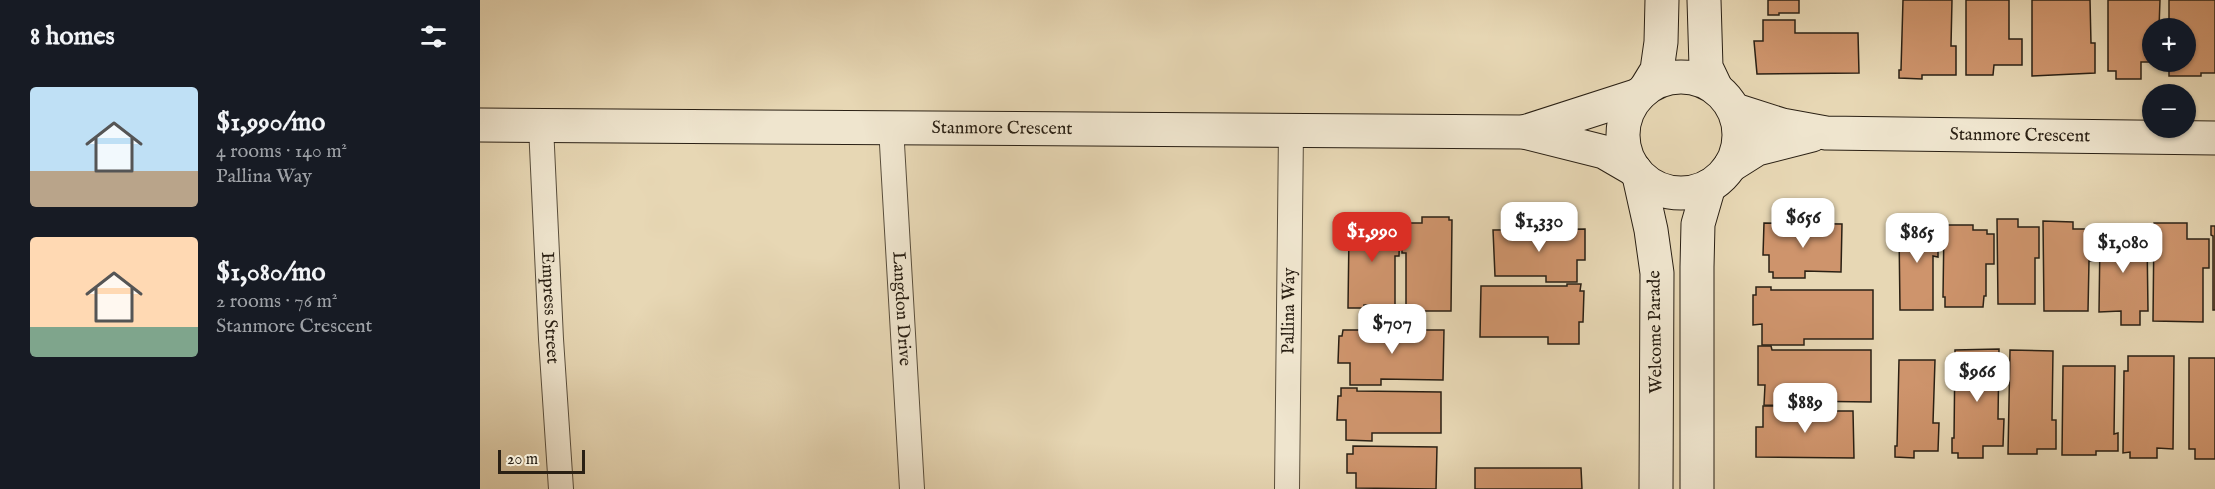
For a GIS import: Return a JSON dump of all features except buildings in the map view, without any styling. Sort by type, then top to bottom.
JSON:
[{"type":"street","points":[[1662,0],[1661,42],[1657,70],[1632,102],[1624,120],[1622,139],[1628,159],[1637,173],[1656,188],[1674,193],[1692,193],[1720,176]]},
{"type":"street","points":[[1697,489],[1698,224],[1720,176],[1737,153],[1740,139],[1739,124],[1706,67],[1704,0]]},
{"type":"street","points":[[1642,91],[1663,79],[1684,76],[1704,81],[1725,99]]},
{"type":"street","name":"Stanmore Crescent","points":[[1524,132],[1642,91]]},
{"type":"street","name":"Stanmore Crescent","points":[[1725,99],[1782,125],[1826,133],[2215,138]]},
{"type":"street","name":"Stanmore Crescent","points":[[480,125],[1524,132],[1604,152],[1637,173]]},
{"type":"street","name":"Empress Street","points":[[541,126],[550,339],[561,489]]},
{"type":"street","name":"Langdon Drive","points":[[891,127],[912,489]]},
{"type":"street","name":"Pallina Way","points":[[1287,489],[1291,131]]},
{"type":"street","name":"Stanmore Crescent","points":[[1720,176],[1757,149],[1826,133]]},
{"type":"street","name":"Welcome Parade","points":[[1637,173],[1651,230],[1657,273],[1656,489]]}]
